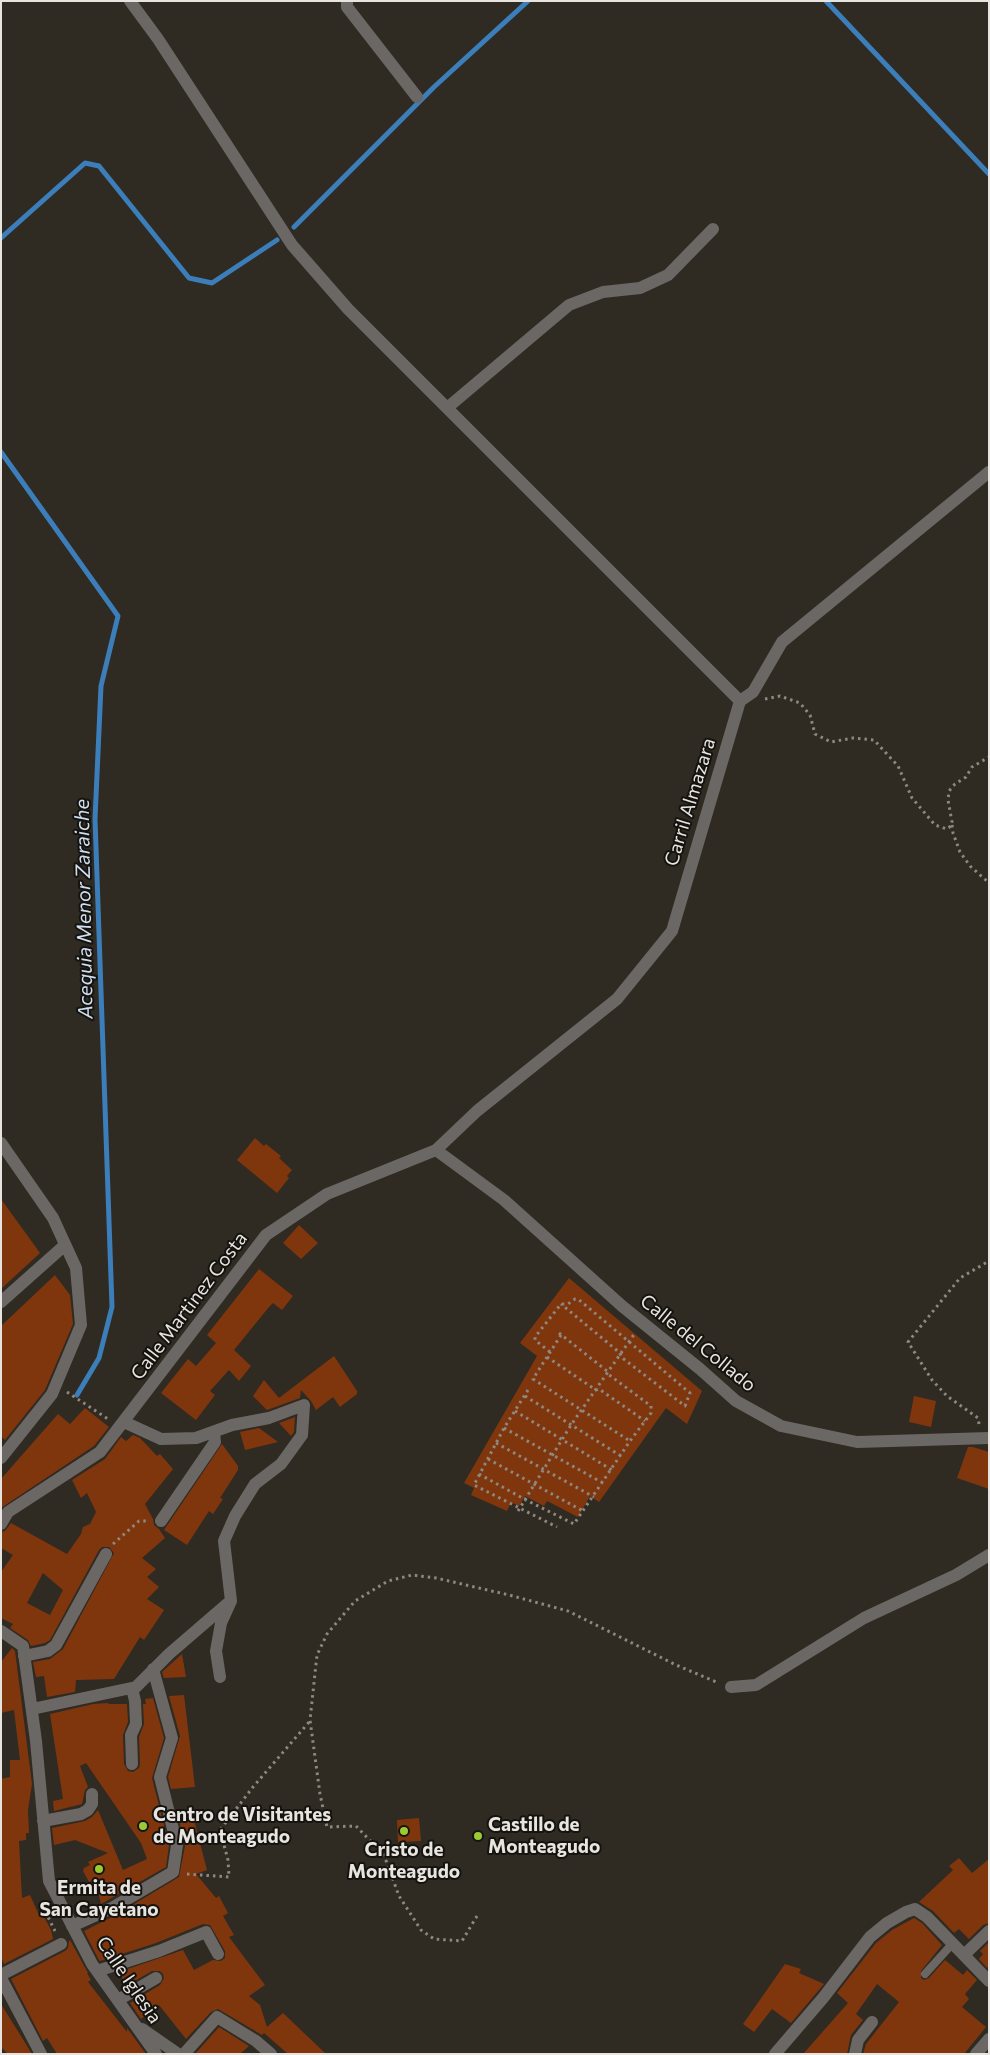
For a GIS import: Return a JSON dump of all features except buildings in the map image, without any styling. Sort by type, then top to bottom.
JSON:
[{"type":"street","points":[[130,1],[158,39],[292,245],[348,309],[740,701],[753,692],[782,642],[989,472]]},
{"type":"street","points":[[347,1],[347,6],[417,97]]},
{"type":"street","points":[[447,408],[569,305],[603,292],[640,288],[668,275],[713,229]]},
{"type":"street","name":"Carril Almazara","points":[[436,1150],[477,1111],[617,999],[672,931],[740,701]]},
{"type":"street","points":[[1,1143],[53,1218],[76,1268],[80,1325],[52,1394],[1,1458]]},
{"type":"street","name":"Calle del Collado","points":[[436,1150],[504,1200],[642,1322],[736,1401],[781,1426],[857,1442],[985,1439]]},
{"type":"street","name":"Calle Martinez Costa","points":[[1,1524],[5,1509],[100,1452],[266,1235],[327,1194],[436,1150]]},
{"type":"street","points":[[1,1302],[65,1245]]},
{"type":"street","points":[[122,1424],[161,1439],[196,1438],[232,1425],[269,1418],[304,1405],[302,1435],[281,1464],[254,1484],[235,1516],[224,1541],[231,1601],[220,1623],[216,1651],[220,1677]]},
{"type":"street","points":[[161,1520],[215,1442],[214,1432]]},
{"type":"street","points":[[1,1631],[23,1646],[24,1656],[48,1651],[56,1645],[106,1554]]},
{"type":"street","points":[[731,1687],[756,1685],[864,1618],[956,1575],[989,1555]]},
{"type":"street","points":[[32,1709],[136,1687],[169,1654],[231,1601]]},
{"type":"street","name":"Calle Iglesia","points":[[24,1656],[32,1709],[49,1881],[97,1971],[156,2054]]},
{"type":"street","points":[[72,1926],[112,1908],[173,1872],[177,1845],[160,1777],[172,1738],[153,1669]]},
{"type":"street","points":[[132,1688],[135,1701],[136,1724],[131,1735],[132,1764]]},
{"type":"street","points":[[43,1821],[81,1814],[88,1810],[92,1804],[92,1794]]},
{"type":"street","points":[[775,2054],[870,1937],[895,1917],[915,1909],[927,1917],[989,1981]]},
{"type":"street","points":[[964,1955],[989,1931]]},
{"type":"street","points":[[97,1971],[158,1951],[206,1932],[218,1954]]},
{"type":"street","points":[[41,2054],[1,1977],[61,1944]]},
{"type":"street","points":[[118,2000],[156,1978]]},
{"type":"street","points":[[184,2054],[217,2017],[256,2041],[271,2054]]},
{"type":"street","points":[[855,2054],[858,2040],[872,2022]]},
{"type":"street","points":[[134,2023],[178,2054]]},
{"type":"street","points":[[976,2054],[989,2039]]},
{"type":"lane","points":[[925,1974],[953,1943]]},
{"type":"path","points":[[753,692],[765,700],[780,696],[800,702],[810,715],[815,734],[831,742],[853,738],[874,740],[898,766],[912,798],[936,825],[947,828],[951,826],[952,822]]},
{"type":"path","points":[[989,757],[972,767],[966,778],[955,784],[949,791],[948,800],[952,832],[960,852],[970,866],[989,883]]},
{"type":"path","points":[[985,1439],[978,1418],[947,1396],[932,1380],[908,1342],[960,1278],[989,1262]]},
{"type":"path","points":[[578,1299],[690,1393],[685,1406],[621,1356],[620,1353],[561,1304],[568,1304],[578,1299]]},
{"type":"path","points":[[550,1352],[535,1340],[535,1337],[561,1304]]},
{"type":"path","points":[[519,1510],[536,1485],[552,1455],[642,1322]]},
{"type":"path","points":[[479,1474],[574,1524],[630,1441],[651,1414],[652,1406],[560,1334],[534,1378],[630,1441]]},
{"type":"path","points":[[547,1357],[596,1390],[599,1389],[645,1421]]},
{"type":"path","points":[[528,1390],[504,1428],[474,1485],[519,1510],[557,1527]]},
{"type":"path","points":[[67,1392],[122,1424]]},
{"type":"path","points":[[524,1396],[621,1456]]},
{"type":"path","points":[[515,1411],[612,1470]]},
{"type":"path","points":[[504,1428],[603,1483]]},
{"type":"path","points":[[496,1443],[594,1497]]},
{"type":"path","points":[[488,1458],[583,1511]]},
{"type":"path","points":[[106,1554],[115,1541],[139,1522],[145,1521]]},
{"type":"path","points":[[477,1916],[462,1941],[434,1939],[421,1930],[399,1896],[384,1855],[356,1826],[327,1827],[320,1794],[310,1720],[317,1655],[326,1634],[355,1601],[388,1581],[412,1575],[509,1595],[568,1611],[676,1665],[731,1687]]},
{"type":"path","points":[[173,1872],[195,1876],[229,1877],[228,1860],[220,1830],[253,1787],[310,1720]]},
{"type":"path","points":[[44,1909],[61,1944]]},
{"type":"waterway","points":[[294,227],[434,87],[528,1]]},
{"type":"waterway","points":[[826,1],[989,174]]},
{"type":"waterway","points":[[1,238],[85,163],[99,166],[189,278],[212,283],[277,240]]},
{"type":"waterway","name":"Acequia Menor Zaraiche","points":[[1,452],[118,616],[101,686],[95,819],[112,1307],[99,1358],[77,1395]]},
{"type":"place","name":"Centro de Visitantes de Monteagudo","points":[[143,1826]]},
{"type":"place","name":"Cristo de Monteagudo","points":[[404,1831]]},
{"type":"place","name":"Castillo de Monteagudo","points":[[478,1836]]},
{"type":"place","name":"Ermita de San Cayetano","points":[[99,1869]]}]
